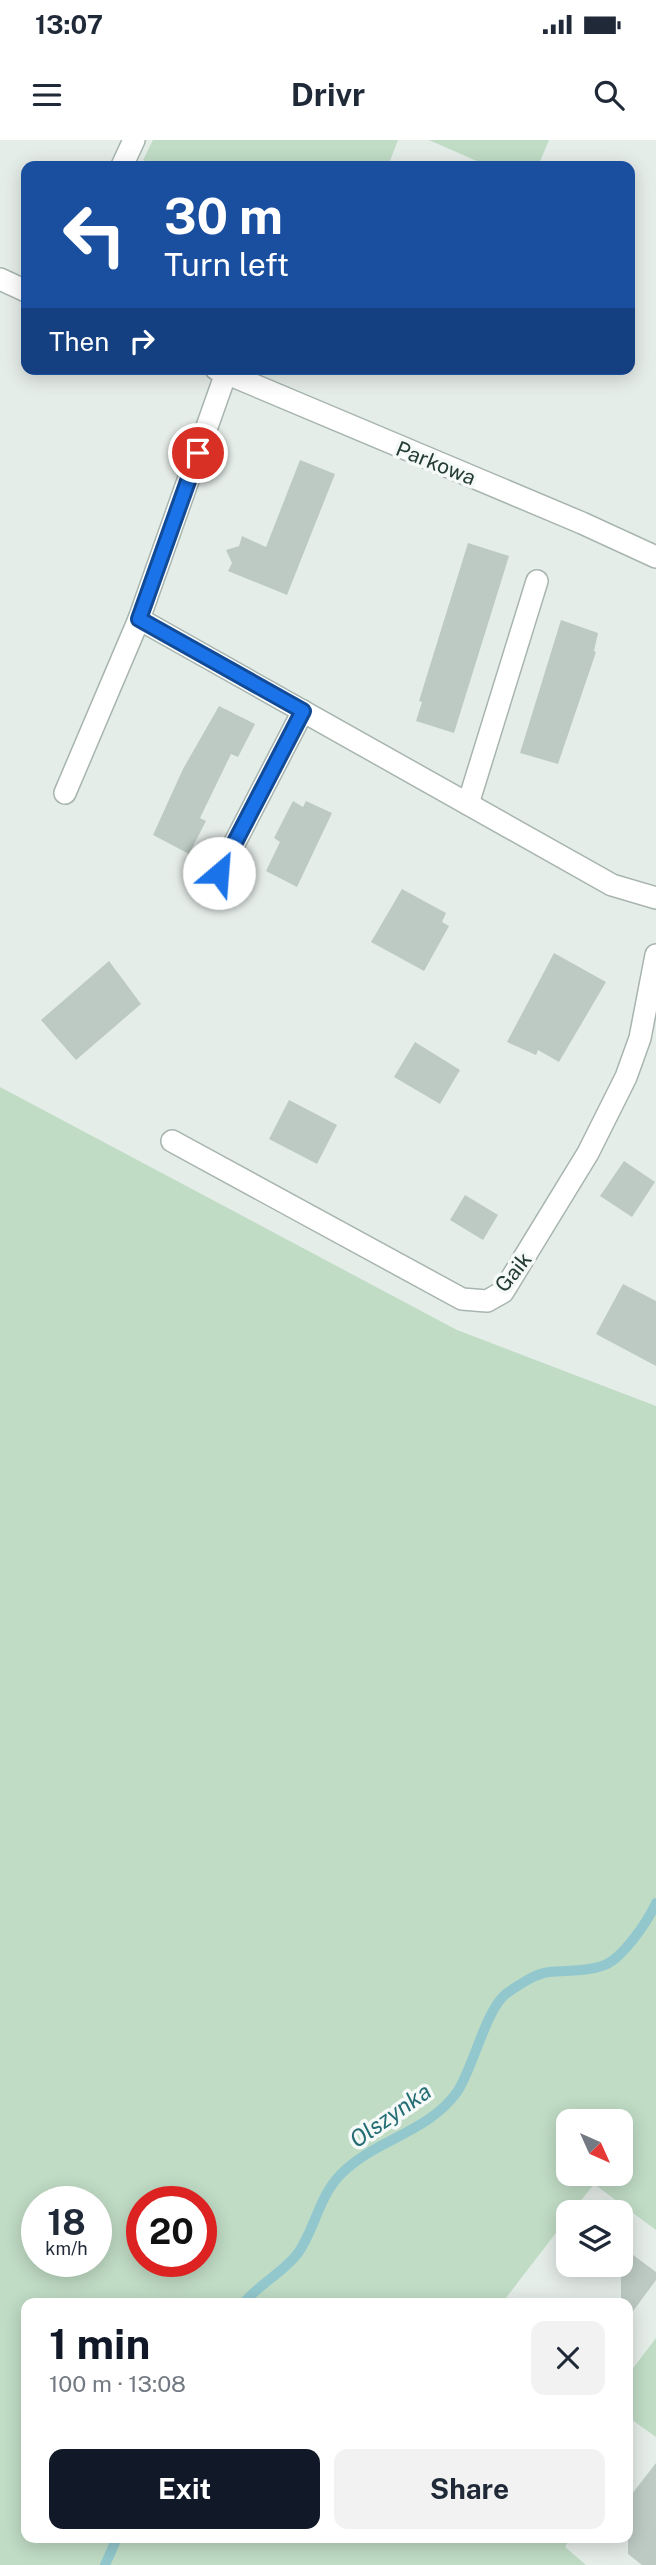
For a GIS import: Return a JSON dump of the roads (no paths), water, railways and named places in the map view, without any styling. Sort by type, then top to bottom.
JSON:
[{"type":"street","points":[[124,161],[134,140]]},
{"type":"street","points":[[0,279],[21,289]]},
{"type":"street","points":[[65,793],[139,619],[220,375]]},
{"type":"street","name":"Parkowa","points":[[230,375],[582,523],[656,557]]},
{"type":"street","points":[[468,804],[537,581]]},
{"type":"street","points":[[139,619],[612,885],[656,898]]},
{"type":"street","points":[[219,873],[303,711]]},
{"type":"street","name":"Gaik","points":[[172,1141],[463,1299],[487,1301],[503,1292],[525,1261],[601,1127],[640,1038],[656,955]]},
{"type":"waterway","name":"Olszynka","points":[[249,2298],[298,2253],[327,2192],[341,2174],[369,2152],[432,2117],[457,2092],[486,2025],[499,2001],[507,1993],[543,1973],[589,1969],[609,1963],[633,1939],[656,1903]]},
{"type":"waterway","name":"Olszynka","points":[[105,2565],[115,2543]]}]
